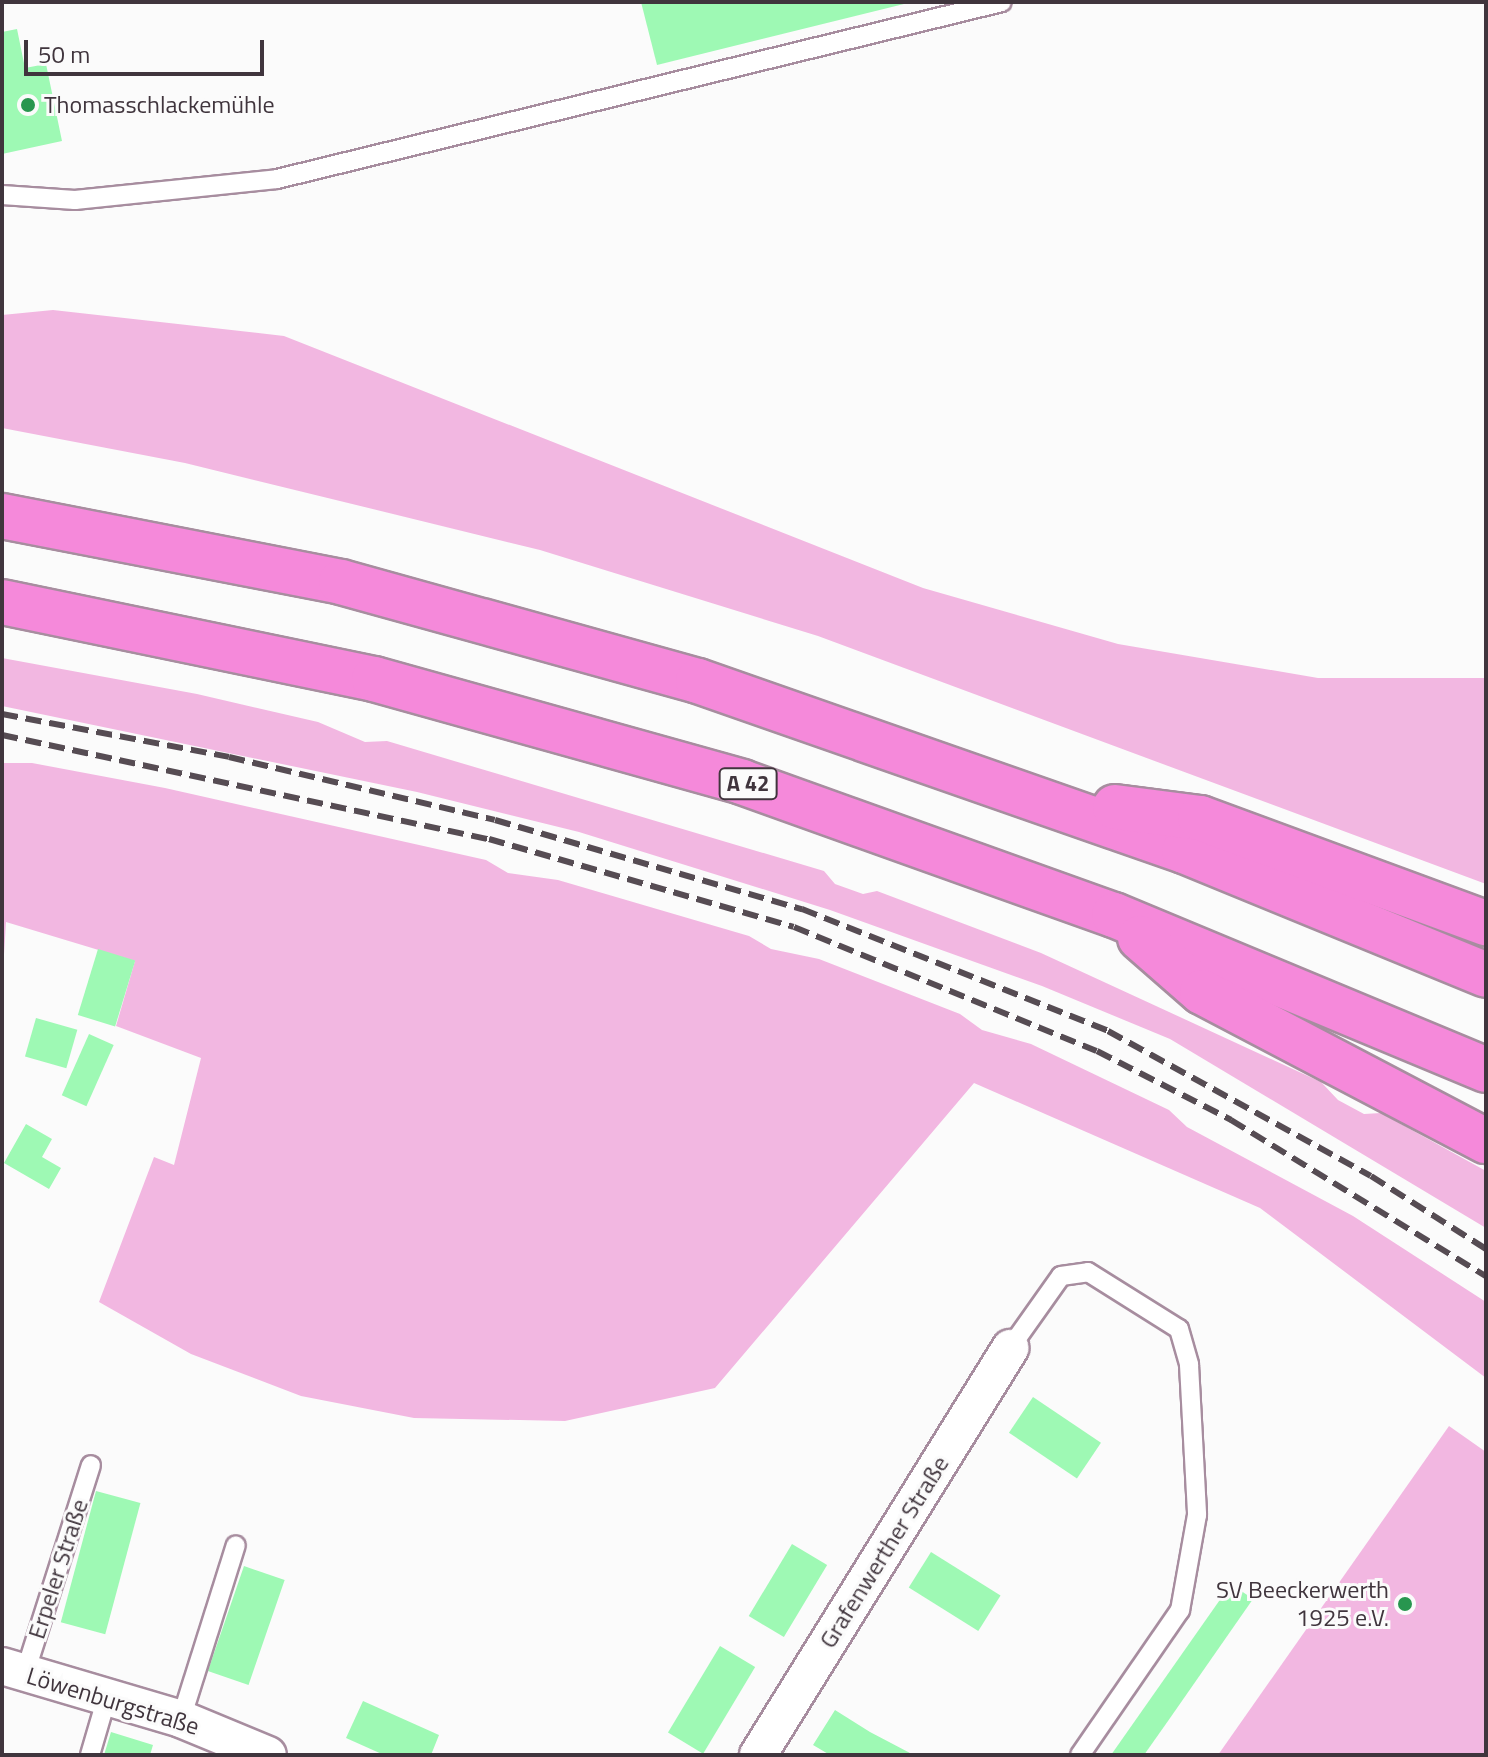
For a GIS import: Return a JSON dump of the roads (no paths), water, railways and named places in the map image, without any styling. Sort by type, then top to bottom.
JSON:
[{"type":"highway","points":[[2,516],[341,582],[698,681],[1038,797],[1486,975]]},
{"type":"highway","name":"A 42","points":[[2,602],[374,679],[666,760],[1114,915],[1486,1070]]},
{"type":"highway","points":[[1038,797],[1200,818],[1486,923]]},
{"type":"highway","points":[[1114,915],[1202,992],[1486,1141]]},
{"type":"street","name":"Grafenwerther Straße","points":[[758,1755],[1010,1348]]},
{"type":"street","name":"Löwenburgstraße","points":[[13,1670],[181,1719],[266,1755]]},
{"type":"lane","points":[[2,195],[75,200],[277,179],[1002,2]]},
{"type":"lane","points":[[1010,1348],[1061,1276],[1088,1272],[1179,1329],[1189,1365],[1197,1515],[1180,1610],[1080,1755]]},
{"type":"lane","name":"Erpeler Straße","points":[[13,1670],[91,1465]]},
{"type":"lane","points":[[181,1719],[236,1545]]},
{"type":"lane","points":[[90,1755],[107,1697]]},
{"type":"railway","points":[[2,714],[229,757],[495,820],[802,909],[1108,1031],[1371,1176],[1486,1249]]},
{"type":"railway","points":[[2,735],[489,839],[794,927],[1097,1051],[1231,1120],[1486,1276]]},
{"type":"place","name":"Thomasschlackemühle","points":[[28,105]]},
{"type":"place","name":"SV Beeckerwerth 1925 e.V.","points":[[1405,1604]]}]
